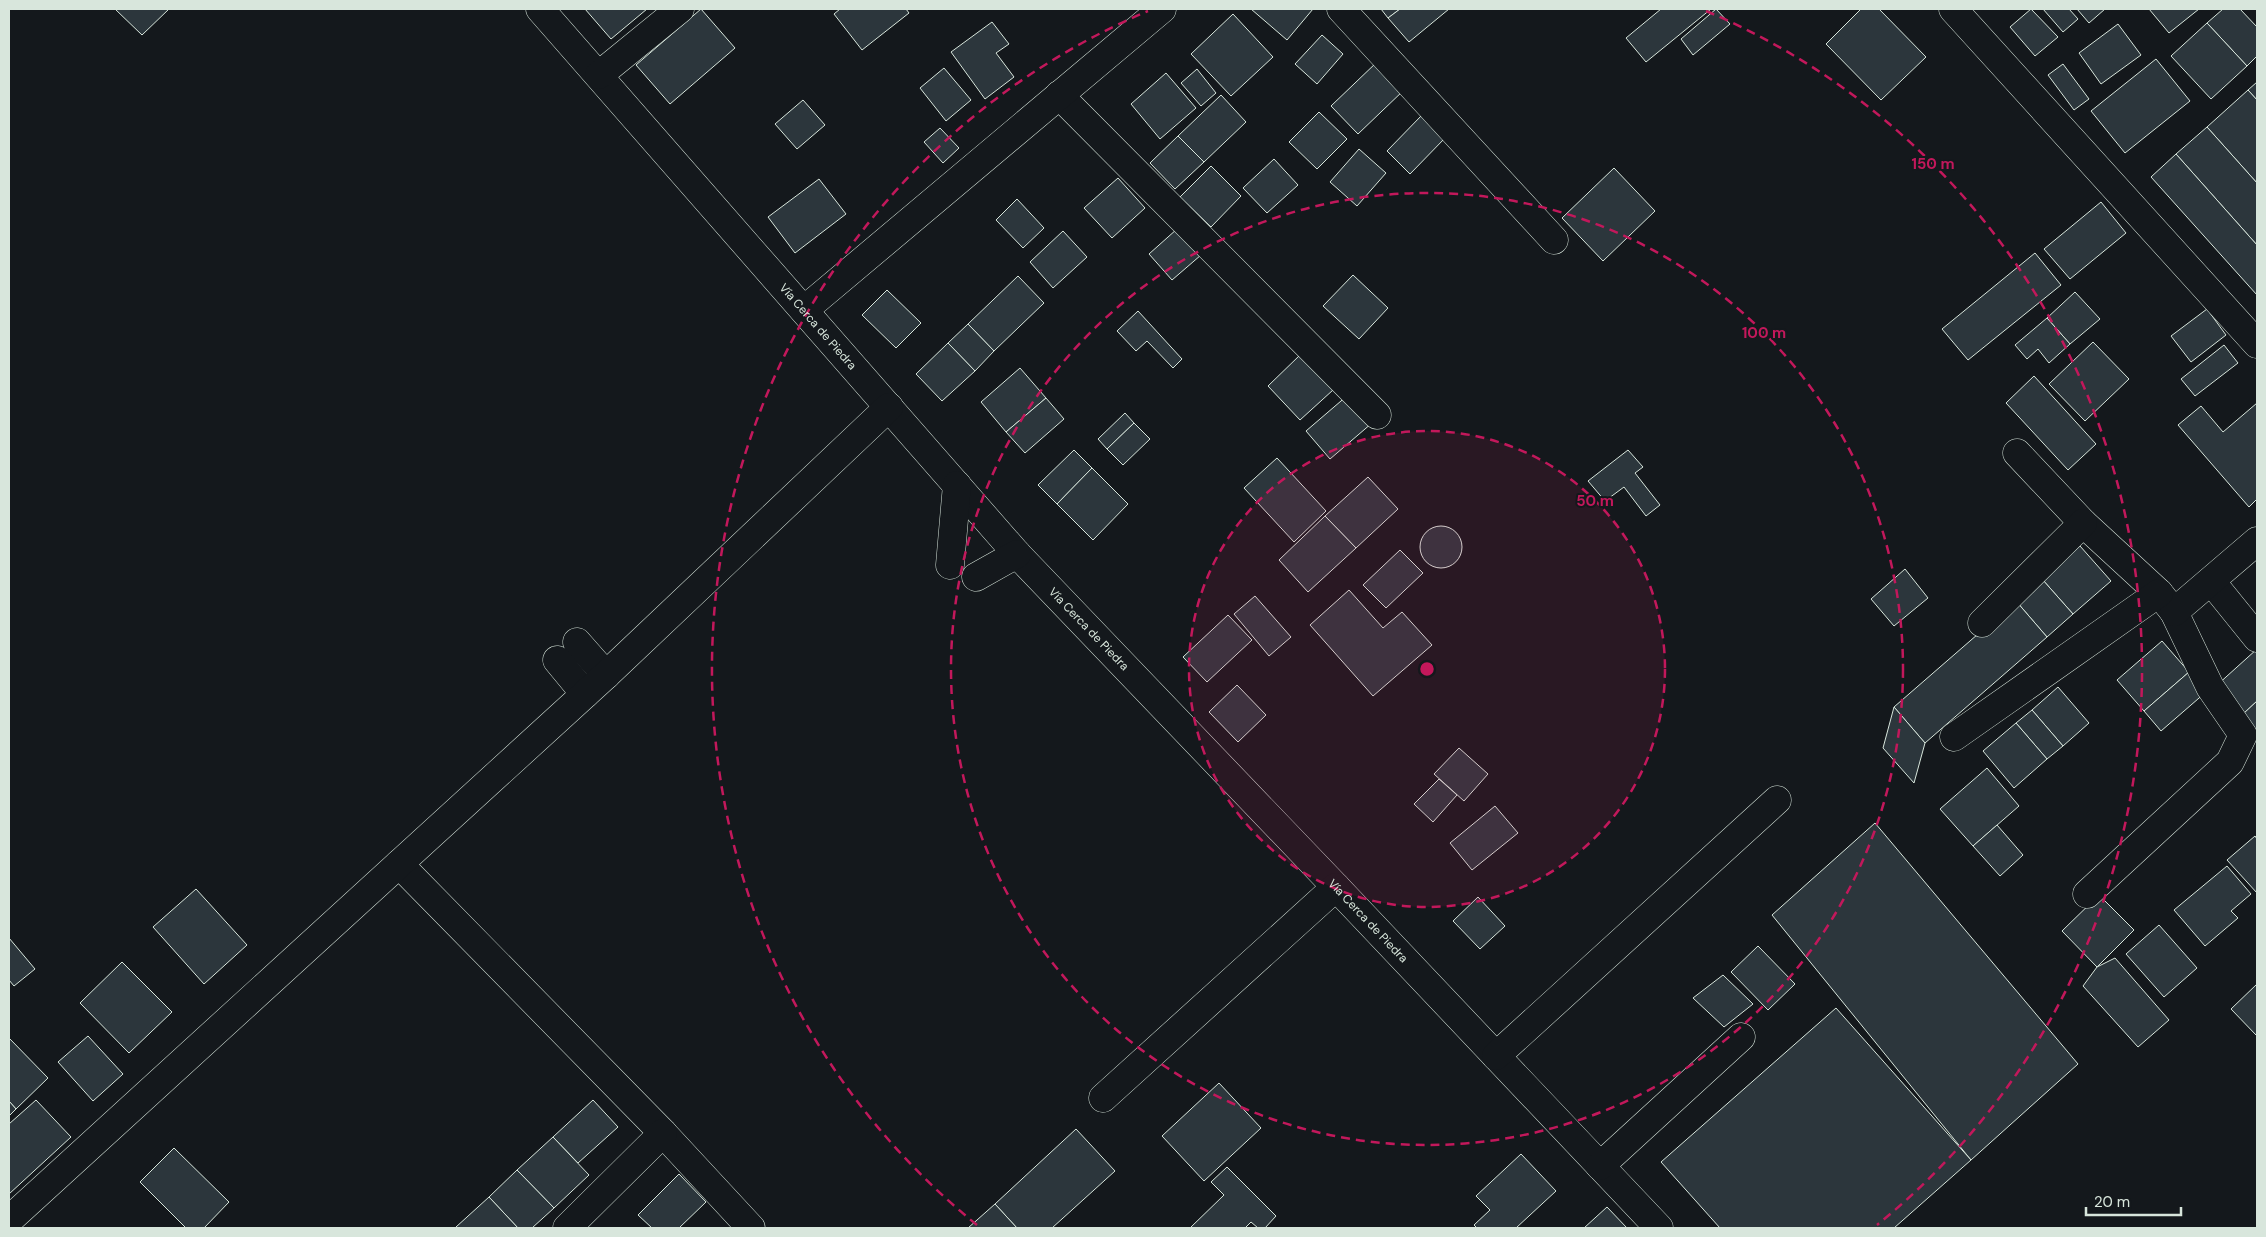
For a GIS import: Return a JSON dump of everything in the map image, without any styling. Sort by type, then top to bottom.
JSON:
[{"type":"street","points":[[599,75],[680,9]]},
{"type":"street","points":[[804,310],[1162,9]]},
{"type":"street","points":[[1341,9],[1554,240]]},
{"type":"street","points":[[1953,9],[2257,344]]},
{"type":"street","name":"Vía Cerca de Piedra","points":[[549,12],[599,75],[1017,554],[1659,1228]]},
{"type":"street","points":[[1059,95],[1377,415]]},
{"type":"street","points":[[9,1220],[606,675],[889,407]]},
{"type":"street","points":[[2017,453],[2082,523],[2167,602],[2210,687],[2243,735],[2230,762],[2087,894]]},
{"type":"street","points":[[950,565],[957,485]]},
{"type":"street","points":[[1982,623],[2082,523]]},
{"type":"street","points":[[1954,737],[2167,602],[2211,581],[2257,541]]},
{"type":"street","points":[[976,577],[1017,554]]},
{"type":"street","points":[[2211,581],[2257,638]]},
{"type":"street","points":[[577,642],[606,675]]},
{"type":"street","points":[[557,660],[584,694]]},
{"type":"street","points":[[1496,1056],[1777,800]]},
{"type":"street","points":[[399,864],[663,1133],[752,1228]]},
{"type":"street","points":[[1103,1098],[1336,887]]},
{"type":"street","points":[[1600,1166],[1741,1037]]},
{"type":"street","points":[[567,1228],[663,1133]]},
{"type":"building","points":[[115,9],[169,9],[142,35]]},
{"type":"building","points":[[585,9],[647,9],[611,39]]},
{"type":"building","points":[[701,9],[735,48],[670,104],[636,65]]},
{"type":"building","points":[[840,9],[906,9],[909,13],[862,50],[834,14]]},
{"type":"building","points":[[1251,9],[1313,9],[1287,40]]},
{"type":"building","points":[[1381,9],[1400,9],[1388,18]]},
{"type":"building","points":[[1400,9],[1449,9],[1409,42],[1388,18]]},
{"type":"building","points":[[1661,9],[1711,9],[1646,62],[1626,38]]},
{"type":"building","points":[[1716,9],[1730,24],[1693,55],[1681,39]]},
{"type":"building","points":[[1861,9],[1879,9],[1926,57],[1881,100],[1826,44]]},
{"type":"building","points":[[2031,9],[2058,37],[2035,56],[2010,27]]},
{"type":"building","points":[[2043,9],[2069,9],[2078,19],[2063,32]]},
{"type":"building","points":[[2077,9],[2105,9],[2089,23]]},
{"type":"building","points":[[2149,9],[2199,9],[2169,33]]},
{"type":"building","points":[[2223,9],[2240,9],[2257,27],[2257,56],[2247,66],[2207,23]]},
{"type":"building","points":[[1233,14],[1273,57],[1231,96],[1191,54]]},
{"type":"building","points":[[992,22],[1009,44],[996,53],[1014,77],[985,99],[951,52]]},
{"type":"building","points":[[2207,23],[2247,66],[2211,99],[2171,56]]},
{"type":"building","points":[[2118,24],[2141,55],[2101,84],[2079,53]]},
{"type":"building","points":[[1322,35],[1343,54],[1317,84],[1295,64]]},
{"type":"building","points":[[2156,59],[2190,101],[2125,153],[2091,111]]},
{"type":"building","points":[[1378,61],[1405,89],[1358,134],[1331,106]]},
{"type":"building","points":[[2063,64],[2089,99],[2074,110],[2048,75]]},
{"type":"building","points":[[944,68],[971,100],[946,121],[920,88]]},
{"type":"building","points":[[1197,69],[1216,93],[1201,106],[1181,83]]},
{"type":"building","points":[[1166,73],[1196,108],[1160,139],[1131,104]]},
{"type":"building","points":[[2257,82],[2257,100],[2248,90]]},
{"type":"building","points":[[2248,90],[2257,100],[2257,183],[2207,127]]},
{"type":"building","points":[[1221,95],[1246,122],[1204,162],[1178,136]]},
{"type":"building","points":[[803,100],[825,125],[797,149],[775,124]]},
{"type":"building","points":[[1319,112],[1347,139],[1317,169],[1289,142]]},
{"type":"building","points":[[1422,115],[1445,138],[1410,174],[1387,151]]},
{"type":"building","points":[[2207,127],[2257,183],[2257,245],[2176,154]]},
{"type":"building","points":[[940,128],[959,148],[943,163],[924,142]]},
{"type":"building","points":[[1178,136],[1204,162],[1175,189],[1150,163]]},
{"type":"building","points":[[1359,149],[1386,173],[1357,206],[1330,182]]},
{"type":"building","points":[[2176,154],[2257,245],[2257,295],[2151,177]]},
{"type":"building","points":[[1274,159],[1298,185],[1267,213],[1243,188]]},
{"type":"building","points":[[1211,166],[1241,196],[1211,227],[1180,197]]},
{"type":"building","points":[[1614,168],[1655,211],[1603,261],[1562,218]]},
{"type":"building","points":[[1118,178],[1145,208],[1112,238],[1084,208]]},
{"type":"building","points":[[819,179],[846,214],[795,253],[768,217]]},
{"type":"building","points":[[1017,199],[1044,228],[1023,248],[996,220]]},
{"type":"building","points":[[2101,202],[2126,233],[2070,279],[2044,249]]},
{"type":"building","points":[[1177,229],[1201,255],[1172,280],[1149,254]]},
{"type":"building","points":[[1063,231],[1087,257],[1053,288],[1030,262]]},
{"type":"building","points":[[2035,253],[2061,285],[1968,360],[1942,329]]},
{"type":"building","points":[[1353,275],[1388,308],[1359,339],[1323,306]]},
{"type":"building","points":[[1018,276],[1044,303],[994,351],[968,324]]},
{"type":"building","points":[[887,290],[921,323],[896,348],[862,315]]},
{"type":"building","points":[[2075,292],[2100,319],[2070,344],[2047,318]]},
{"type":"building","points":[[2207,309],[2226,335],[2191,362],[2171,336]]},
{"type":"building","points":[[1138,311],[1182,359],[1173,368],[1147,341],[1136,351],[1117,331]]},
{"type":"building","points":[[2047,318],[2070,344],[2049,363],[2038,349],[2027,359],[2015,345]]},
{"type":"building","points":[[968,324],[994,351],[975,371],[948,343]]},
{"type":"building","points":[[2093,342],[2129,379],[2085,421],[2049,384]]},
{"type":"building","points":[[948,343],[975,371],[942,401],[916,374]]},
{"type":"building","points":[[2224,345],[2238,363],[2195,396],[2181,379]]},
{"type":"building","points":[[1300,355],[1333,390],[1300,420],[1268,386]]},
{"type":"building","points":[[1020,368],[1046,398],[1006,432],[981,402]]},
{"type":"building","points":[[2034,376],[2096,444],[2068,470],[2006,403]]},
{"type":"building","points":[[1348,395],[1372,423],[1330,459],[1306,431]]},
{"type":"building","points":[[1046,398],[1064,419],[1025,453],[1006,432]]},
{"type":"building","points":[[2257,403],[2257,499],[2249,507],[2178,425],[2201,406],[2223,432]]},
{"type":"building","points":[[1125,413],[1134,423],[1107,449],[1098,439]]},
{"type":"building","points":[[1134,423],[1150,439],[1123,465],[1107,449]]},
{"type":"building","points":[[1074,450],[1092,468],[1057,504],[1038,485]]},
{"type":"building","points":[[1628,450],[1643,467],[1635,473],[1660,505],[1646,516],[1624,487],[1605,501],[1588,481]]},
{"type":"building","points":[[1277,458],[1326,511],[1294,542],[1244,488]]},
{"type":"building","points":[[1092,468],[1128,504],[1093,540],[1057,504]]},
{"type":"building","points":[[1368,477],[1398,509],[1356,548],[1325,516]]},
{"type":"building","points":[[1325,516],[1356,548],[1308,592],[1279,560]]},
{"type":"building","points":[[1437,526],[1445,526],[1456,532],[1462,547],[1456,562],[1445,568],[1437,568],[1426,562],[1420,551],[1420,543],[1426,532]]},
{"type":"building","points":[[2080,546],[2111,581],[2073,614],[2042,579]]},
{"type":"building","points":[[1400,550],[1423,573],[1386,608],[1363,585]]},
{"type":"building","points":[[1905,569],[1928,598],[1894,626],[1871,599]]},
{"type":"building","points":[[2042,579],[2073,614],[2047,637],[2016,601]]},
{"type":"building","points":[[1349,590],[1383,628],[1402,612],[1432,645],[1373,696],[1310,625]]},
{"type":"building","points":[[1255,596],[1291,637],[1269,656],[1234,614]]},
{"type":"building","points":[[2016,601],[2047,637],[1925,743],[1894,707]]},
{"type":"building","points":[[1228,615],[1252,640],[1207,682],[1183,657]]},
{"type":"building","points":[[2162,641],[2189,672],[2144,711],[2117,680]]},
{"type":"building","points":[[2257,649],[2257,701],[2242,715],[2216,686]]},
{"type":"building","points":[[2189,672],[2206,692],[2161,731],[2144,711]]},
{"type":"building","points":[[1237,685],[1266,715],[1238,742],[1209,712]]},
{"type":"building","points":[[2058,687],[2089,723],[2063,746],[2032,710]]},
{"type":"building","points":[[2257,701],[2257,731],[2242,715]]},
{"type":"building","points":[[1894,707],[1925,743],[1914,783],[1883,748]]},
{"type":"building","points":[[2032,710],[2063,746],[2047,759],[2016,723]]},
{"type":"building","points":[[2016,723],[2047,759],[2014,788],[1983,751]]},
{"type":"building","points":[[1459,748],[1488,774],[1464,801],[1434,774]]},
{"type":"building","points":[[1987,768],[2019,806],[1973,846],[1940,809]]},
{"type":"building","points":[[1439,779],[1457,795],[1433,822],[1414,804]]},
{"type":"building","points":[[1495,806],[1518,833],[1472,870],[1450,843]]},
{"type":"building","points":[[1875,823],[2078,1064],[1971,1160],[1772,915]]},
{"type":"building","points":[[1997,825],[2023,855],[2000,876],[1973,846]]},
{"type":"building","points":[[2255,836],[2257,839],[2257,893],[2227,860]]},
{"type":"building","points":[[2227,866],[2251,894],[2231,911],[2238,918],[2205,946],[2174,910]]},
{"type":"building","points":[[196,889],[247,945],[204,984],[153,927]]},
{"type":"building","points":[[2099,895],[2134,930],[2097,967],[2062,931]]},
{"type":"building","points":[[1478,897],[1505,926],[1480,949],[1453,921]]},
{"type":"building","points":[[2159,925],[2197,968],[2164,997],[2126,954]]},
{"type":"building","points":[[9,938],[35,969],[14,986],[9,980]]},
{"type":"building","points":[[1758,946],[1795,984],[1768,1010],[1731,972]]},
{"type":"building","points":[[2115,958],[2169,1020],[2138,1047],[2083,986],[2097,967]]},
{"type":"building","points":[[122,962],[172,1012],[129,1053],[80,1003]]},
{"type":"building","points":[[1723,975],[1753,1004],[1724,1027],[1693,998]]},
{"type":"building","points":[[2257,984],[2257,1036],[2231,1009]]},
{"type":"building","points":[[1836,1008],[1971,1160],[1894,1228],[1720,1228],[1661,1162]]},
{"type":"building","points":[[88,1036],[123,1074],[93,1101],[58,1062]]},
{"type":"building","points":[[9,1038],[48,1078],[16,1109],[9,1101]]},
{"type":"building","points":[[1219,1083],[1261,1128],[1204,1181],[1162,1136]]},
{"type":"building","points":[[36,1100],[71,1137],[9,1194],[9,1124]]},
{"type":"building","points":[[593,1100],[618,1127],[578,1163],[553,1137]]},
{"type":"building","points":[[9,1101],[16,1109],[9,1116]]},
{"type":"building","points":[[1076,1129],[1115,1171],[1052,1228],[1017,1228],[995,1204]]},
{"type":"building","points":[[553,1137],[589,1175],[554,1208],[517,1170]]},
{"type":"building","points":[[174,1148],[229,1202],[204,1228],[186,1228],[140,1182]]},
{"type":"building","points":[[1521,1154],[1556,1191],[1516,1228],[1477,1228],[1474,1225],[1490,1210],[1476,1196]]},
{"type":"building","points":[[1227,1167],[1276,1216],[1265,1228],[1258,1228],[1251,1222],[1245,1228],[1190,1228],[1224,1195],[1211,1182]]},
{"type":"building","points":[[517,1170],[554,1208],[532,1228],[518,1228],[489,1197]]},
{"type":"building","points":[[679,1174],[706,1202],[679,1228],[652,1228],[638,1215]]},
{"type":"building","points":[[489,1197],[518,1228],[456,1227]]},
{"type":"building","points":[[995,1204],[1017,1228],[968,1228]]},
{"type":"building","points":[[1607,1207],[1627,1228],[1584,1228]]}]
